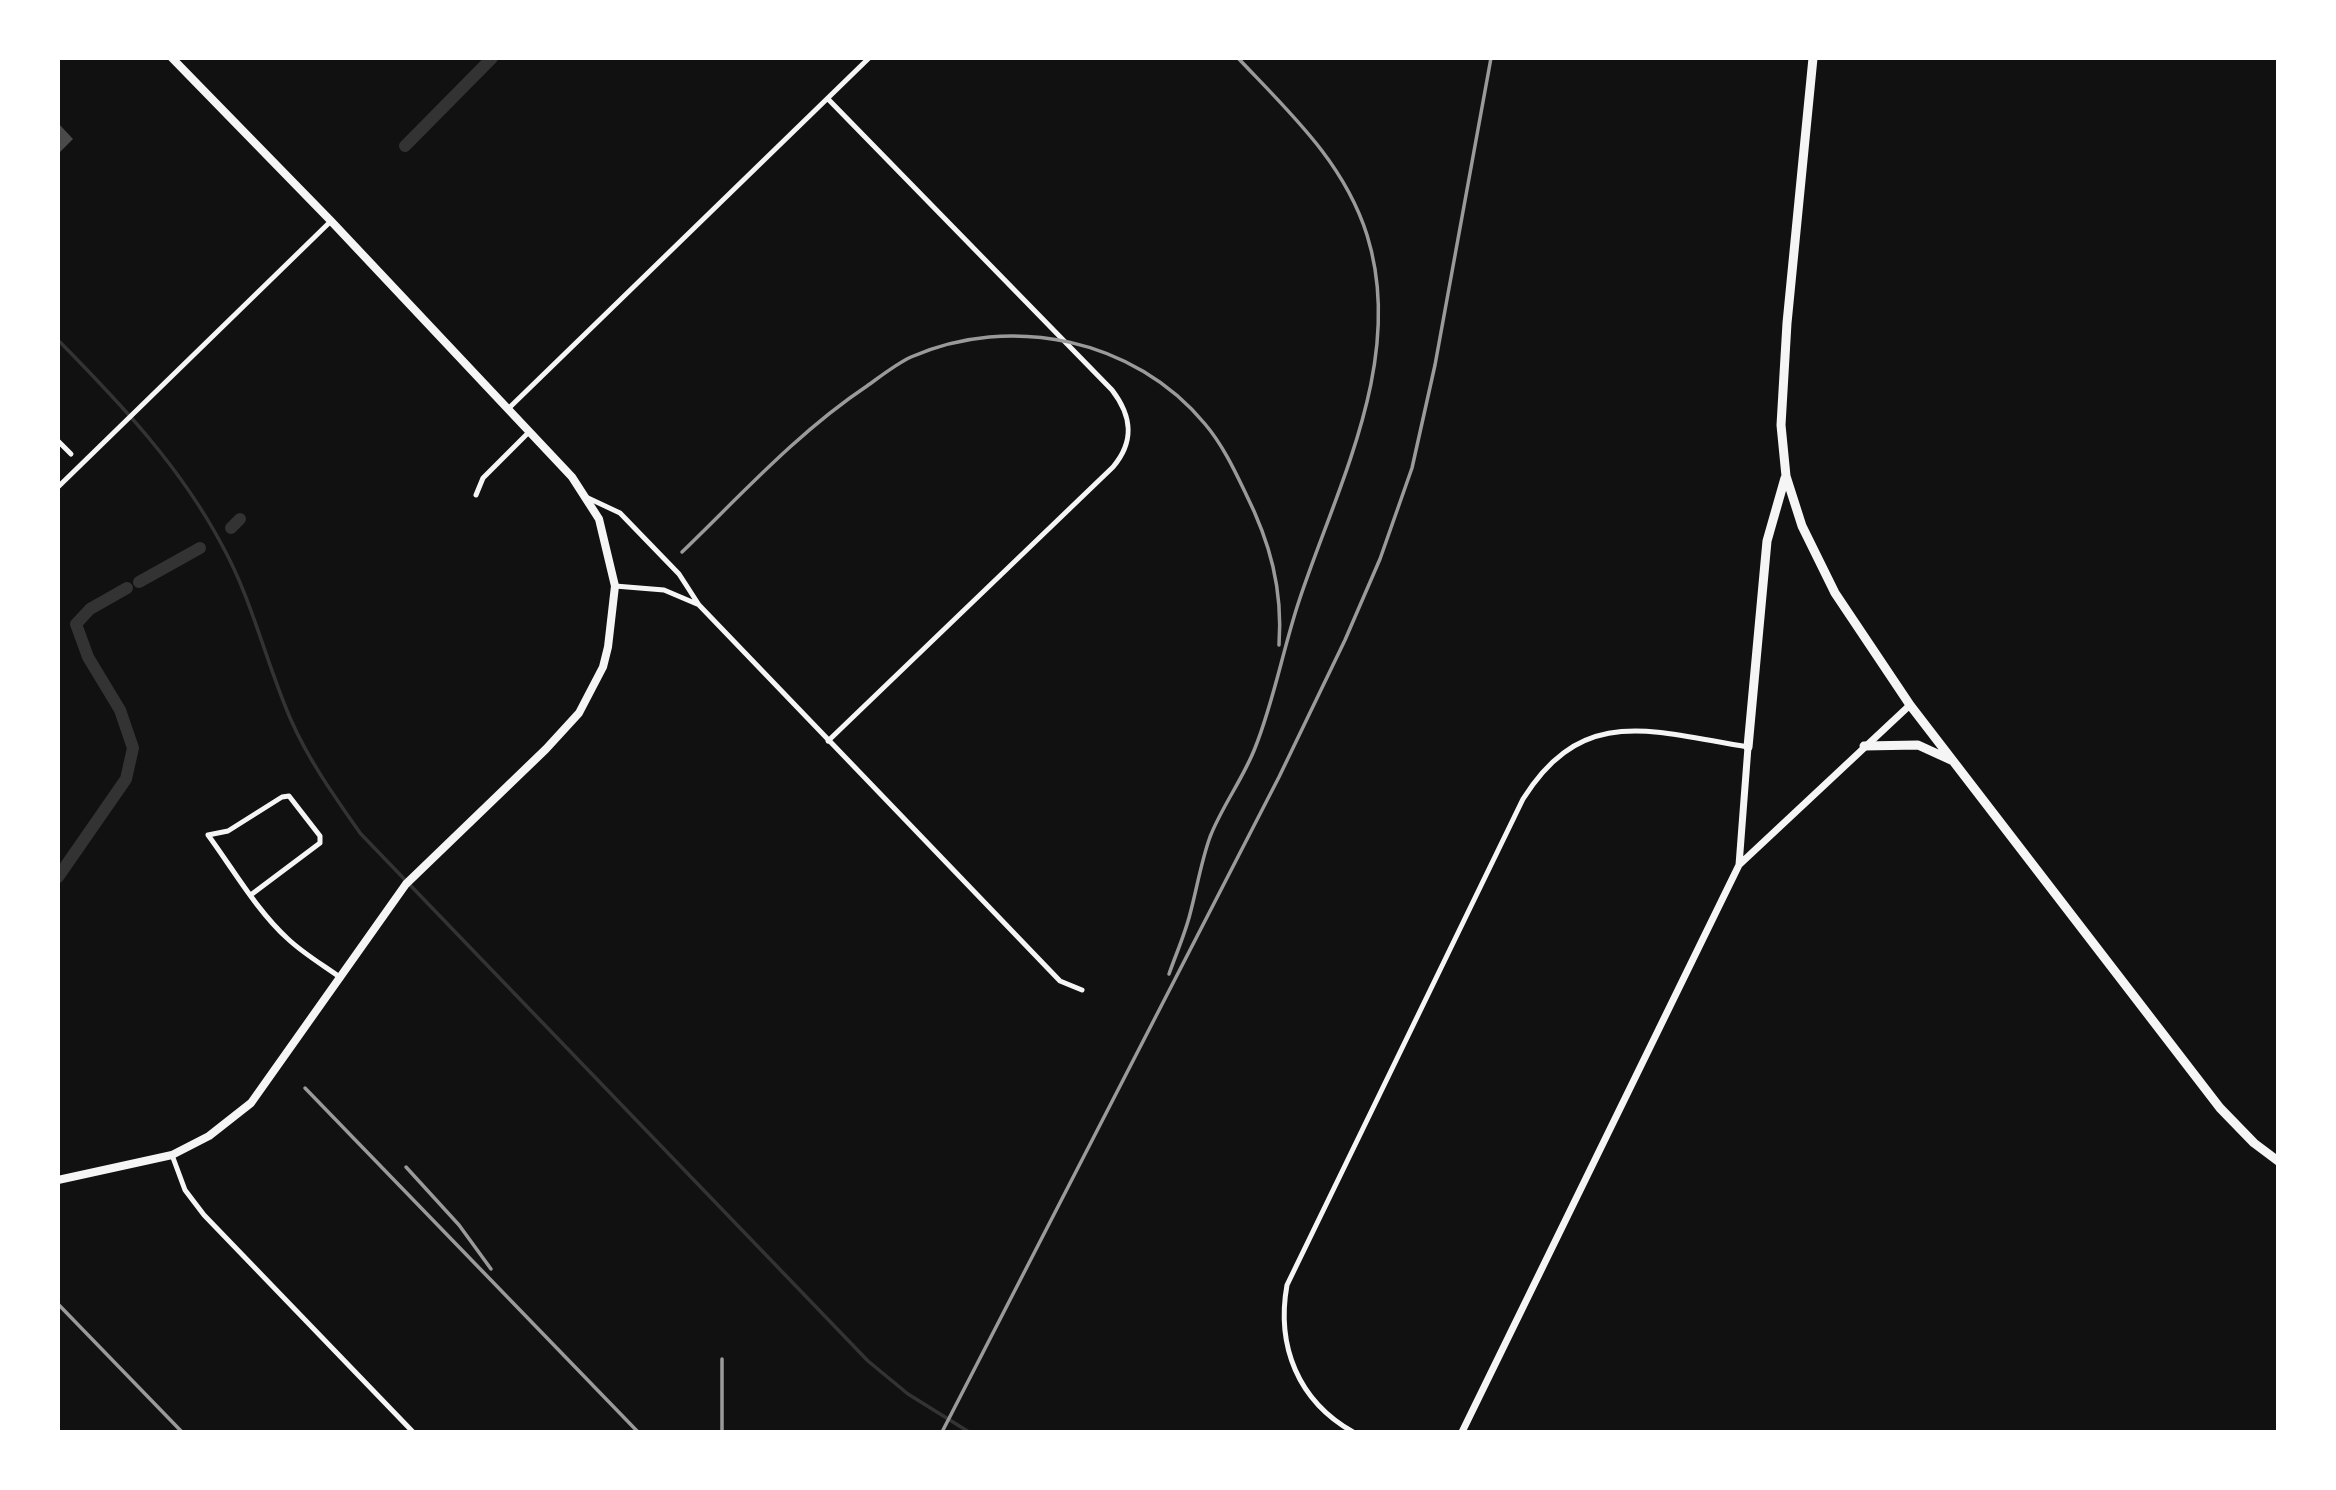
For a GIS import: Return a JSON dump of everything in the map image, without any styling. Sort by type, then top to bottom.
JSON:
[{"type":"main road","points":[[58,1180],[172,1155],[209,1136],[251,1103],[391,903],[421,868],[546,749],[589,698],[608,647],[615,586],[607,542],[588,498],[509,408],[172,58]]},
{"type":"main road","points":[[1813,58],[1787,323],[1781,425],[1786,476],[1802,526],[1821,569],[1910,705],[2220,1108],[2254,1143],[2278,1161]]},
{"type":"main road","points":[[1748,747],[1767,541],[1786,476]]},
{"type":"main road","points":[[1864,746],[1918,745],[1957,764]]},
{"type":"street","points":[[509,408],[869,58]]},
{"type":"street","points":[[828,99],[1112,390],[1125,411],[1130,433],[1124,452],[1113,467],[828,741]]},
{"type":"street","points":[[58,487],[331,221]]},
{"type":"street","points":[[476,495],[483,478],[530,431]]},
{"type":"street","points":[[58,441],[71,454]]},
{"type":"street","points":[[588,498],[620,513],[679,574],[699,605],[1060,981],[1082,990]]},
{"type":"street","points":[[615,586],[664,590],[699,605]]},
{"type":"street","points":[[1462,1432],[1739,865],[1910,705]]},
{"type":"street","points":[[1353,1432],[1321,1409],[1294,1371],[1283,1320],[1287,1285],[1523,799],[1543,769],[1575,744],[1607,732],[1652,731],[1748,747],[1739,865]]},
{"type":"street","points":[[252,894],[320,843],[320,836],[289,796],[282,796],[228,831],[208,835],[252,894],[287,939],[341,978]]},
{"type":"street","points":[[172,1155],[186,1190],[198,1209],[413,1432]]},
{"type":"building","points":[[58,123],[73,139],[58,154]]},
{"type":"waterway","points":[[405,146],[492,58]]},
{"type":"waterway","points":[[58,340],[169,463],[206,518],[243,589],[298,735],[360,833],[868,1361],[908,1394],[969,1432]]},
{"type":"waterway","points":[[231,528],[240,519]]},
{"type":"waterway","points":[[139,582],[200,548]]},
{"type":"waterway","points":[[58,877],[126,779],[133,748],[120,710],[88,657],[76,624],[90,609],[127,588]]},
{"type":"railway","points":[[1169,974],[1188,922],[1210,837],[1262,730],[1299,601],[1362,421],[1373,375],[1378,328],[1377,282],[1367,235],[1357,209],[1330,161],[1313,139],[1238,58]]},
{"type":"railway","points":[[942,1432],[1279,777],[1345,640],[1380,559],[1412,468],[1435,365],[1491,58]]},
{"type":"railway","points":[[682,552],[817,423],[905,360],[949,344],[989,337],[1030,336],[1069,342],[1108,354],[1144,371],[1176,395],[1217,440],[1245,492],[1268,548],[1277,585],[1279,645]]},
{"type":"railway","points":[[305,1088],[638,1432]]},
{"type":"railway","points":[[406,1167],[459,1225],[491,1269]]},
{"type":"railway","points":[[58,1304],[182,1432]]},
{"type":"railway","points":[[722,1359],[722,1432]]}]
